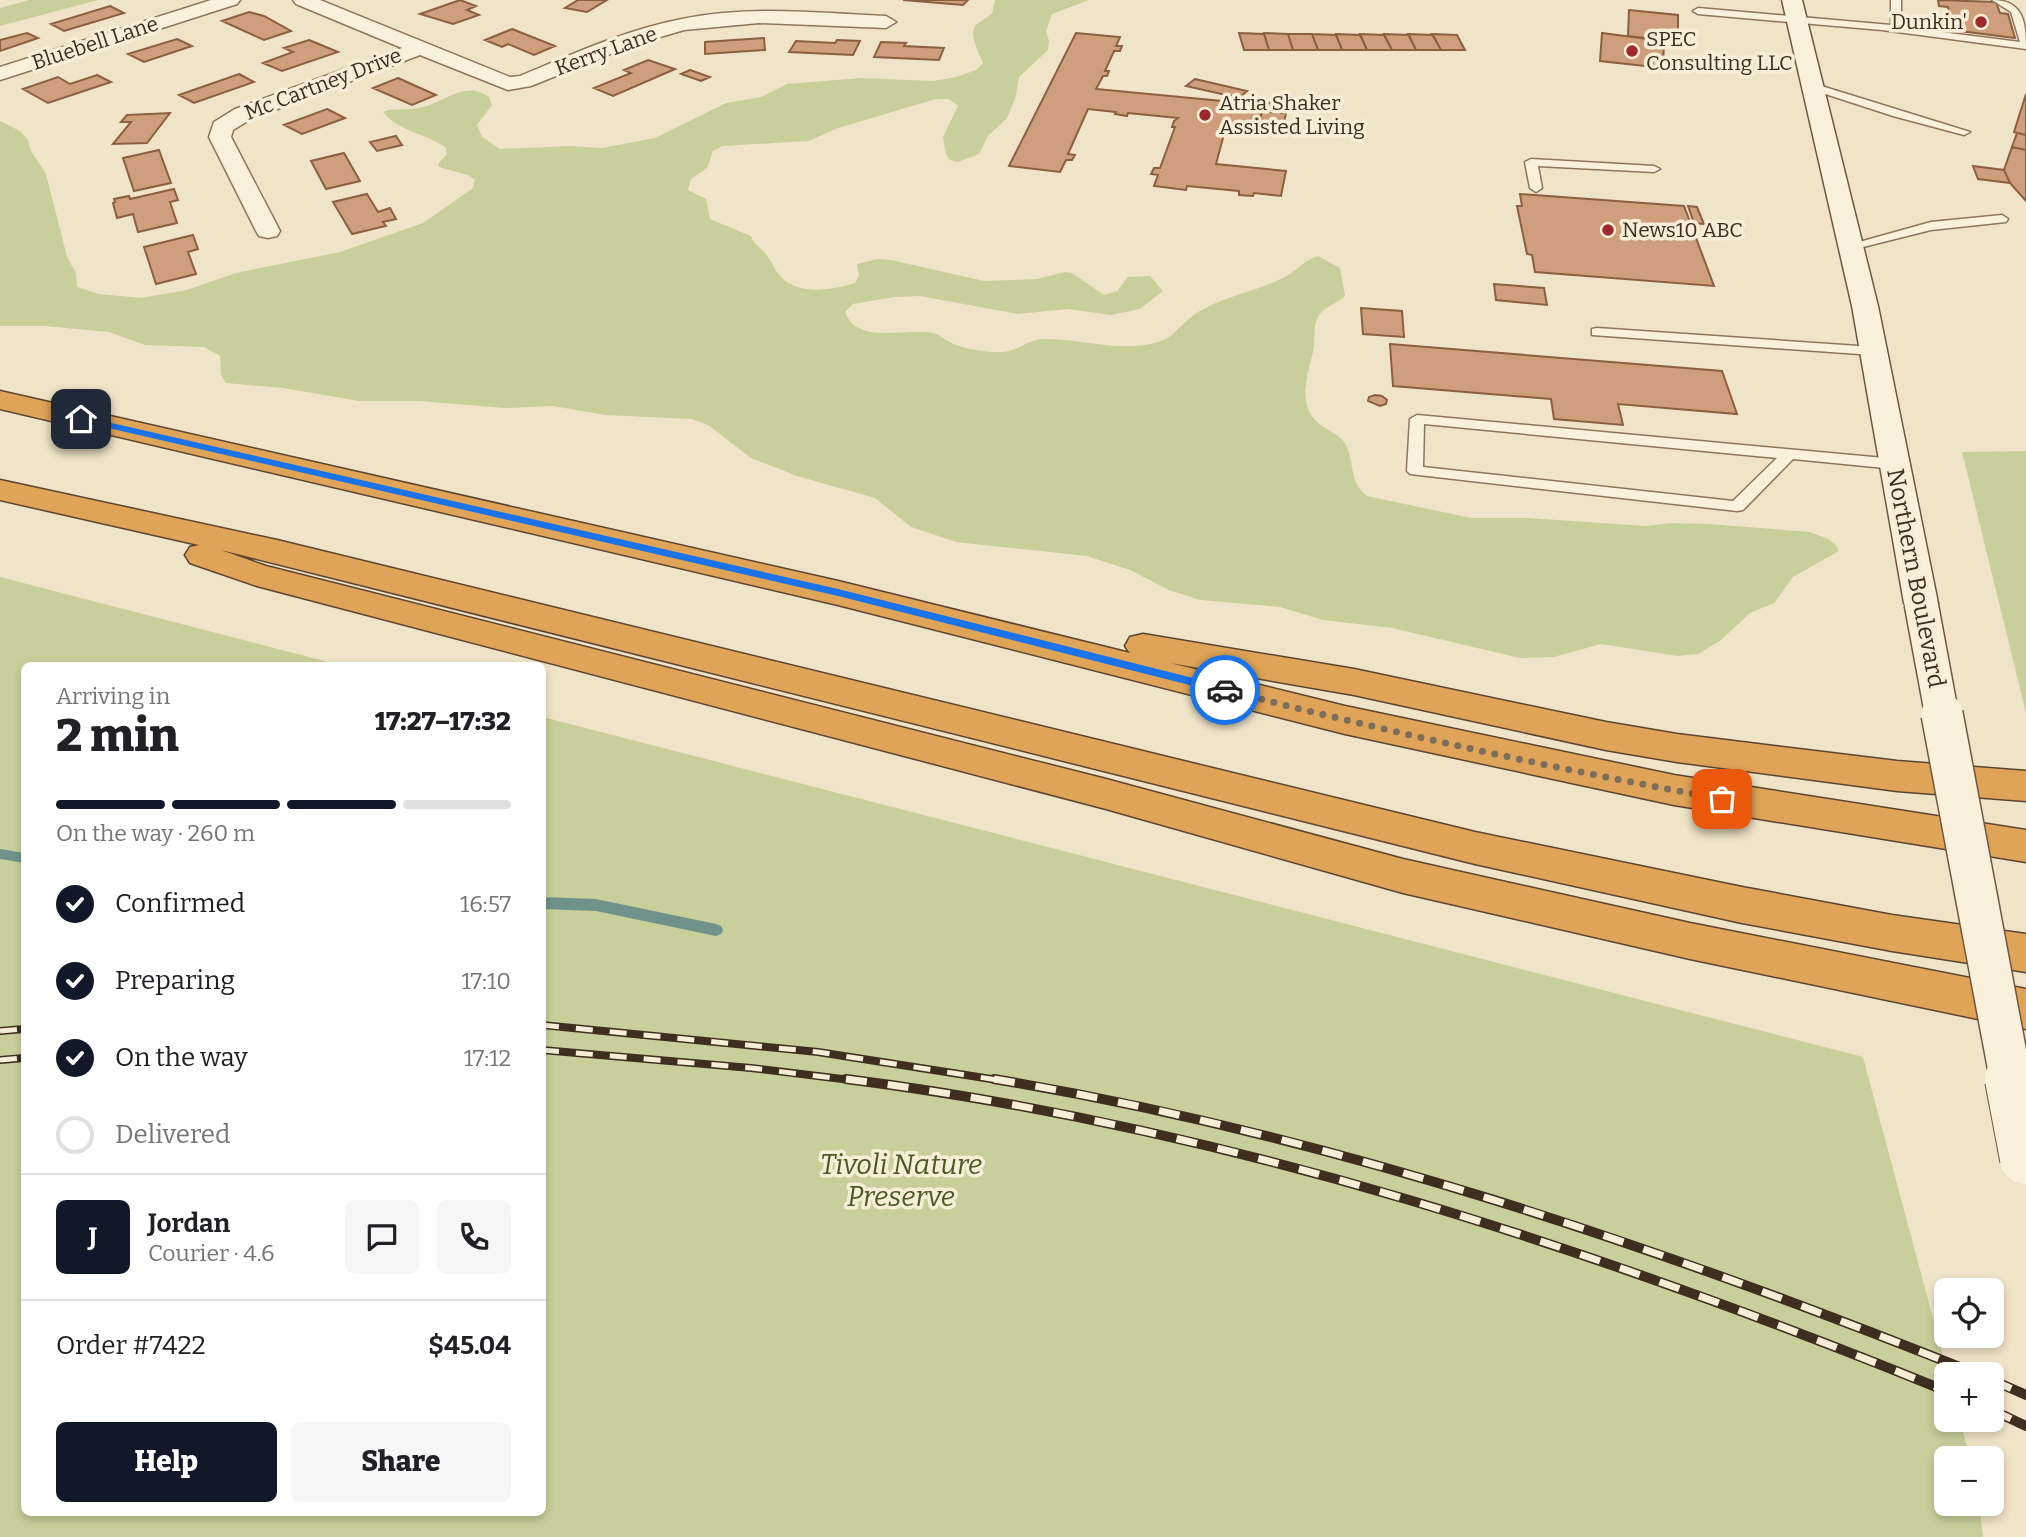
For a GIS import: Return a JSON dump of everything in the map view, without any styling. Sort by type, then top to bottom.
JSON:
[{"type":"highway","points":[[0,400],[838,593],[1345,720],[1559,767],[1794,811],[2026,846]]},
{"type":"highway","points":[[0,490],[277,551],[1475,848],[1755,908],[1892,933],[2026,953]]},
{"type":"highway","points":[[68,507],[257,575],[1106,794],[1404,876],[1690,941],[2026,1009]]},
{"type":"highway","points":[[838,593],[1354,682],[1665,746],[1897,776],[2026,786]]},
{"type":"street","name":"Bluebell Lane","points":[[0,74],[230,0]]},
{"type":"street","points":[[303,0],[417,49]]},
{"type":"street","name":"Kerry Lane","points":[[682,7],[701,21]]},
{"type":"street","name":"Northern Boulevard","points":[[1794,10],[1851,246],[1873,351],[2026,1158]]},
{"type":"street","name":"Kerry Lane","points":[[417,49],[500,83],[512,84],[642,35],[701,21],[779,18],[886,22]]},
{"type":"street","name":"Mc Cartney Drive","points":[[268,231],[220,137],[222,127],[243,114],[417,49]]},
{"type":"lane","points":[[1896,0],[1896,29]]},
{"type":"lane","points":[[1698,11],[1794,10],[1896,29],[2026,45],[2015,10],[1997,0]]},
{"type":"lane","points":[[1811,86],[1964,132]]},
{"type":"lane","points":[[1536,188],[1531,162],[1654,169]]},
{"type":"lane","points":[[1851,246],[1949,223],[2002,219]]},
{"type":"lane","points":[[1597,332],[1873,351]]},
{"type":"lane","points":[[1789,454],[1737,506],[1415,471],[1417,419],[1789,454],[1895,464]]},
{"type":"green space","points":[[29,0],[98,0],[0,26],[0,8]]},
{"type":"green space","points":[[995,0],[1089,0],[1052,14],[1046,31],[1048,50],[1019,77],[1015,99],[1007,118],[988,136],[979,154],[958,162],[950,160],[943,137],[958,106],[949,99],[936,99],[838,128],[809,141],[723,146],[713,151],[707,168],[691,179],[688,190],[706,199],[710,219],[751,236],[780,276],[796,287],[816,290],[855,283],[859,276],[857,264],[878,259],[984,281],[1037,279],[1065,272],[1072,273],[1104,295],[1117,291],[1128,277],[1150,276],[1163,291],[1140,309],[1111,315],[1068,309],[1018,314],[920,296],[853,304],[845,312],[851,322],[860,329],[884,333],[933,333],[956,345],[982,351],[1009,351],[1044,339],[1121,346],[1151,344],[1166,339],[1209,306],[1287,276],[1318,256],[1340,268],[1345,296],[1324,309],[1317,319],[1307,378],[1307,404],[1315,420],[1345,443],[1355,480],[1367,496],[1471,518],[1528,518],[1646,526],[1672,523],[1709,524],[1810,532],[1828,539],[1839,551],[1793,577],[1774,603],[1750,613],[1721,640],[1698,654],[1678,656],[1601,644],[1554,657],[1520,658],[1392,628],[1323,620],[1280,607],[1200,600],[1169,590],[1130,570],[1087,556],[956,542],[911,527],[875,498],[797,476],[751,458],[708,425],[692,419],[605,415],[553,406],[505,408],[419,401],[359,401],[283,388],[226,383],[221,375],[220,356],[204,347],[145,345],[109,332],[44,326],[0,326],[0,121],[20,131],[28,140],[31,151],[46,174],[67,257],[76,273],[77,287],[99,294],[141,298],[187,290],[236,273],[340,252],[423,223],[473,188],[475,180],[468,175],[439,167],[438,164],[447,154],[446,148],[389,119],[383,112],[388,110],[427,106],[458,92],[481,92],[489,97],[492,105],[477,125],[482,137],[500,149],[569,146],[602,148],[655,138],[726,103],[761,97],[787,84],[861,78],[933,81],[976,70],[983,63],[975,43],[974,28],[992,13]]},
{"type":"green space","points":[[2026,451],[2026,713],[1962,452]]},
{"type":"green space","name":"Tivoli Nature Preserve","points":[[0,577],[328,662],[21,662],[21,1516],[546,1516],[546,718],[1863,1057],[1934,1322],[1934,1348],[1941,1348],[1945,1362],[1934,1362],[1934,1432],[1963,1432],[1967,1446],[1934,1446],[1934,1516],[1981,1516],[1983,1537],[0,1537]]},
{"type":"building","points":[[460,0],[476,6],[467,10],[479,15],[453,24],[420,14]]},
{"type":"building","points":[[578,0],[607,0],[587,12],[565,8]]},
{"type":"building","points":[[903,0],[968,0],[963,5]]},
{"type":"building","name":"Dunkin'","points":[[1938,0],[1996,2],[2000,13],[2008,14],[2015,38],[1952,30],[1948,7],[1939,6]]},
{"type":"building","points":[[110,6],[124,13],[64,31],[51,24]]},
{"type":"building","points":[[1629,10],[1678,15],[1678,42],[1628,36]]},
{"type":"building","points":[[249,12],[264,16],[291,31],[264,40],[222,21]]},
{"type":"building","points":[[512,29],[555,46],[534,55],[508,44],[502,47],[485,40]]},
{"type":"building","points":[[27,33],[38,38],[0,51],[0,40]]},
{"type":"building","name":"Atria Shaker Assisted Living","points":[[1076,33],[1120,37],[1116,46],[1122,46],[1120,51],[1114,51],[1105,71],[1109,71],[1107,76],[1103,76],[1096,89],[1264,105],[1258,126],[1227,123],[1216,164],[1286,171],[1281,196],[1254,193],[1253,196],[1239,195],[1239,191],[1187,186],[1186,190],[1154,186],[1158,175],[1151,174],[1154,168],[1160,168],[1175,127],[1172,127],[1174,121],[1178,118],[1128,113],[1127,116],[1088,109],[1068,154],[1075,155],[1072,160],[1066,160],[1060,172],[1009,166]]},
{"type":"building","points":[[1239,33],[1264,34],[1269,50],[1244,50]]},
{"type":"building","points":[[1264,33],[1288,34],[1293,50],[1269,50]]},
{"type":"building","name":"SPEC Consulting LLC","points":[[1602,33],[1664,41],[1663,68],[1600,61]]},
{"type":"building","points":[[1288,34],[1312,34],[1318,50],[1293,50]]},
{"type":"building","points":[[1312,34],[1336,35],[1342,50],[1318,50]]},
{"type":"building","points":[[1336,34],[1360,35],[1367,50],[1342,50]]},
{"type":"building","points":[[1360,34],[1384,35],[1392,50],[1367,50]]},
{"type":"building","points":[[1384,34],[1409,35],[1416,50],[1392,50]]},
{"type":"building","points":[[1408,34],[1433,35],[1441,50],[1416,50]]},
{"type":"building","points":[[1432,34],[1457,35],[1465,50],[1441,50]]},
{"type":"building","points":[[764,38],[765,50],[705,54],[705,42]]},
{"type":"building","points":[[177,39],[192,46],[144,62],[128,54]]},
{"type":"building","points":[[309,40],[338,52],[282,71],[263,63],[293,52],[284,48]]},
{"type":"building","points":[[837,40],[860,41],[853,55],[789,52],[796,41],[835,43]]},
{"type":"building","points":[[881,42],[944,48],[939,60],[874,57]]},
{"type":"building","points":[[648,60],[675,69],[613,96],[594,88],[631,73],[624,70]]},
{"type":"building","points":[[690,70],[710,77],[701,81],[681,74]]},
{"type":"building","points":[[239,74],[254,82],[194,103],[179,95]]},
{"type":"building","points":[[97,75],[111,82],[48,103],[23,89],[58,77],[70,84]]},
{"type":"building","points":[[398,78],[436,95],[412,105],[373,88]]},
{"type":"building","points":[[1195,79],[1247,91],[1239,98],[1186,86]]},
{"type":"building","points":[[2026,94],[2026,135],[2014,132]]},
{"type":"building","points":[[1264,102],[1272,103],[1270,112],[1286,113],[1284,123],[1267,122],[1265,130],[1246,129],[1247,125],[1258,126]]},
{"type":"building","points":[[327,109],[345,118],[302,134],[284,125]]},
{"type":"building","points":[[170,113],[147,143],[113,144],[131,122],[121,122],[127,115]]},
{"type":"building","points":[[2017,133],[2026,135],[2026,150],[2012,147]]},
{"type":"building","points":[[396,136],[402,145],[377,151],[370,142]]},
{"type":"building","points":[[2012,147],[2026,150],[2026,201],[2010,183],[2004,170]]},
{"type":"building","points":[[159,150],[171,183],[134,191],[123,158]]},
{"type":"building","points":[[344,153],[360,181],[326,189],[311,161]]},
{"type":"building","points":[[1973,166],[2004,170],[2010,183],[1978,179]]},
{"type":"building","points":[[174,189],[178,200],[170,202],[177,223],[138,232],[133,214],[117,218],[114,199],[129,196],[130,199]]},
{"type":"building","points":[[367,194],[378,212],[390,208],[396,219],[383,222],[386,226],[352,234],[333,202]]},
{"type":"building","name":"News10 ABC","points":[[1520,194],[1684,206],[1714,286],[1535,272],[1532,255],[1527,254],[1517,206],[1522,206]]},
{"type":"building","points":[[1688,206],[1697,207],[1704,224],[1694,223]]},
{"type":"building","points":[[193,235],[198,249],[188,252],[196,274],[156,284],[144,247]]},
{"type":"building","points":[[1494,284],[1544,288],[1547,305],[1496,300]]},
{"type":"building","points":[[1361,308],[1402,311],[1404,337],[1363,334]]},
{"type":"building","points":[[1390,344],[1722,371],[1737,414],[1618,404],[1623,425],[1554,419],[1551,399],[1393,386]]},
{"type":"building","points":[[1375,395],[1387,400],[1386,404],[1380,406],[1368,401],[1369,397]]},
{"type":"waterway","points":[[0,854],[21,858]]},
{"type":"waterway","points":[[546,903],[596,905],[716,930]]},
{"type":"railway","points":[[546,1025],[818,1052],[1004,1081]]},
{"type":"railway","points":[[0,1031],[21,1029]]},
{"type":"railway","points":[[546,1050],[751,1068],[859,1081]]},
{"type":"railway","points":[[0,1060],[21,1058]]},
{"type":"railway","points":[[846,1079],[988,1100],[1129,1128],[1268,1161],[1406,1199],[1678,1288],[1934,1386]]},
{"type":"railway","points":[[994,1079],[1121,1103],[1370,1163],[1616,1240],[1737,1282],[1947,1362]]},
{"type":"railway","points":[[2004,1385],[2026,1395]]},
{"type":"railway","points":[[2004,1416],[2026,1426]]},
{"type":"way so far","points":[[1225,690],[1345,720],[1559,767],[1722,799]]},
{"type":"place","name":"Dunkin'","points":[[1981,22]]},
{"type":"place","name":"SPEC Consulting LLC","points":[[1632,51]]},
{"type":"place","name":"Atria Shaker Assisted Living","points":[[1205,115]]},
{"type":"place","name":"News10 ABC","points":[[1608,230]]},
{"type":"route","points":[[81,419],[838,593],[1225,690]]}]
